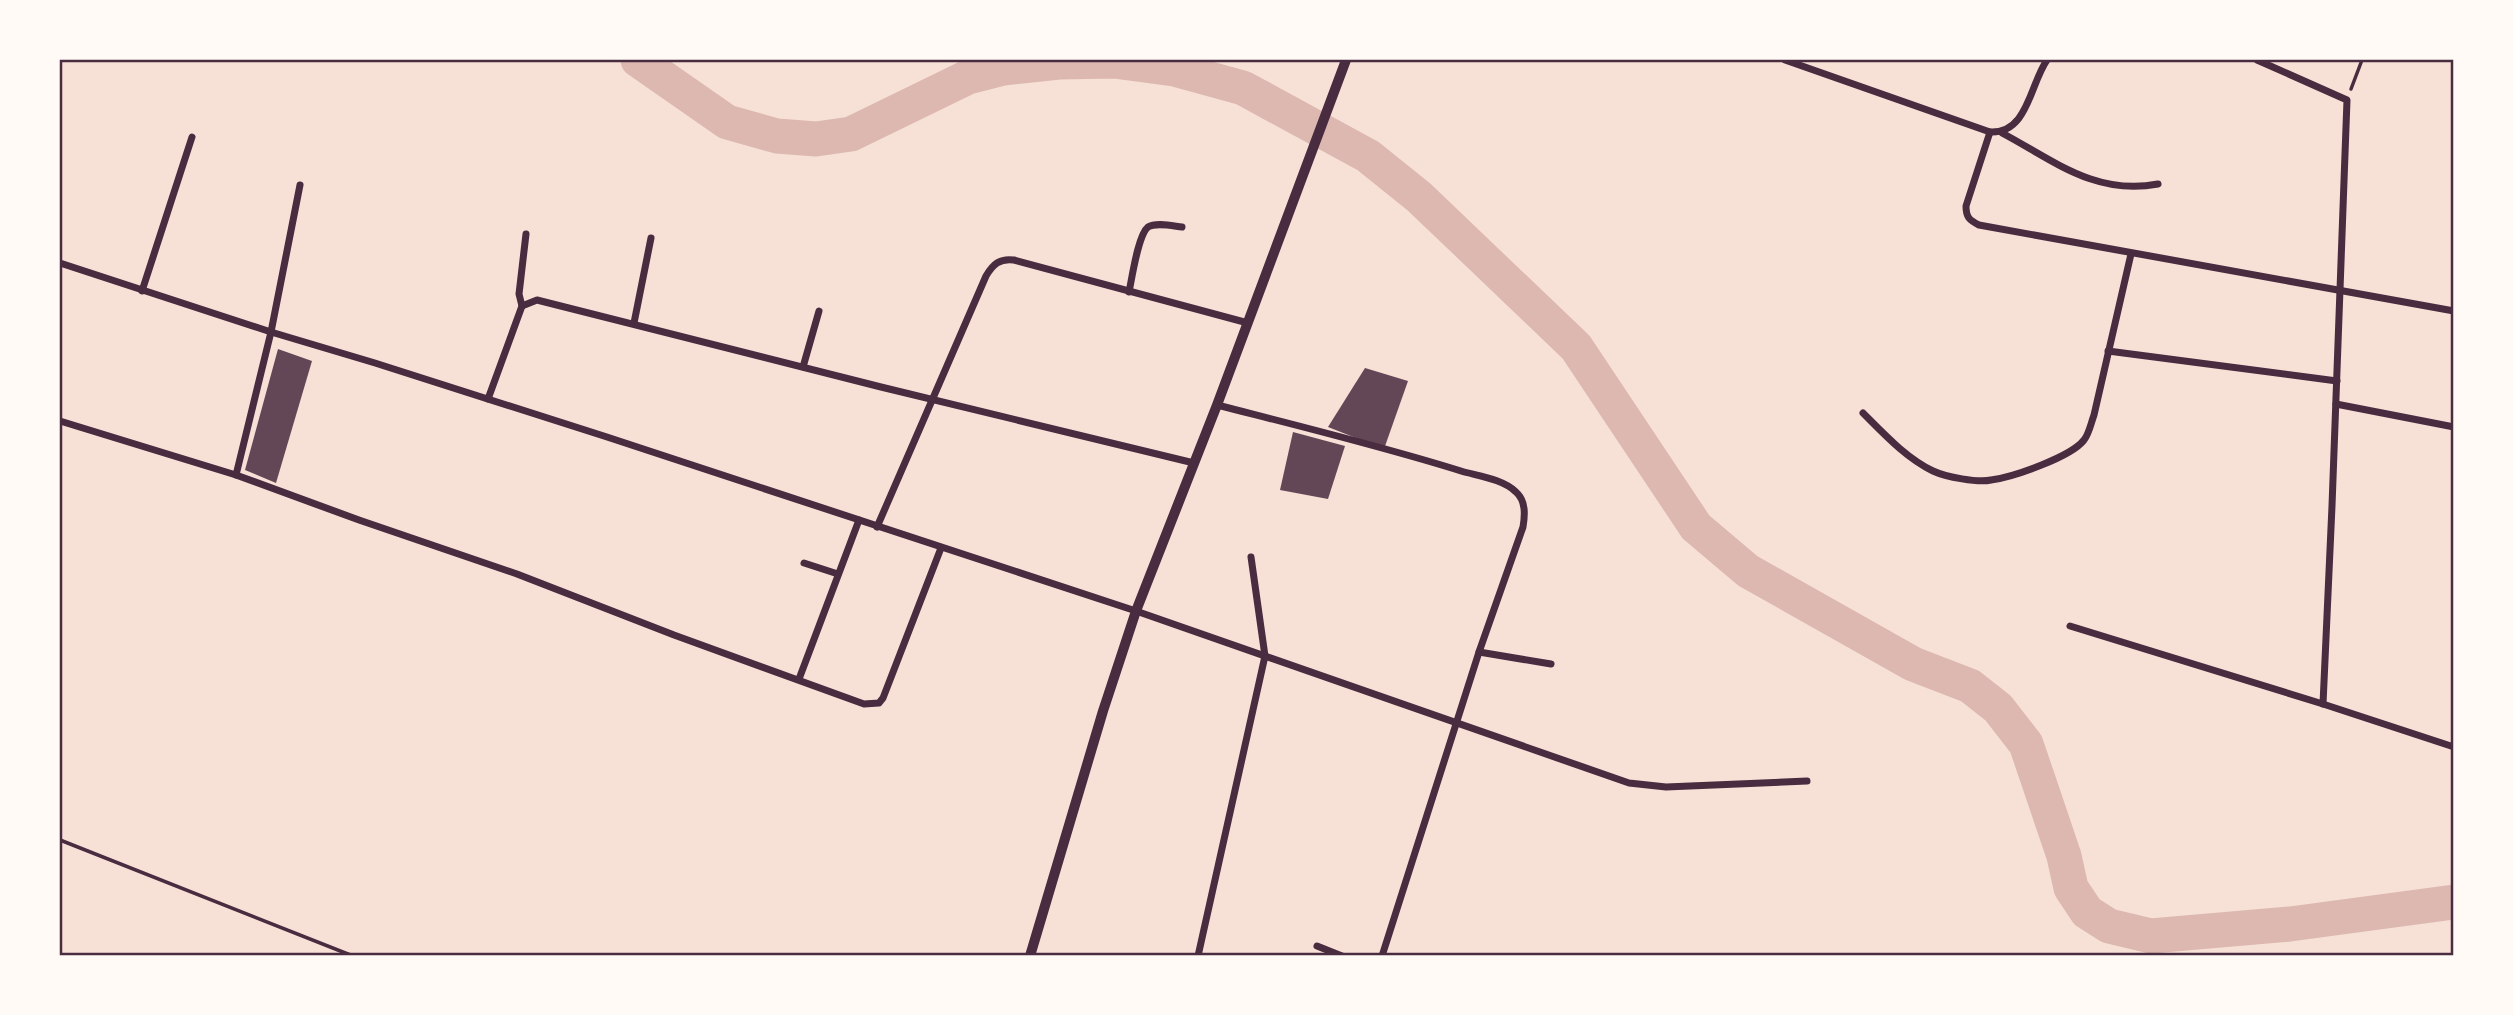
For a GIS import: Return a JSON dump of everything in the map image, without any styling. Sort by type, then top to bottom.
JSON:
[{"type":"main road","points":[[1030,956],[1103,711],[1136,611],[1217,405],[1345,63]]},
{"type":"street","points":[[1785,60],[1990,132],[2001,133],[2080,176],[2129,188],[2158,184]]},
{"type":"street","points":[[2001,133],[2011,127],[2025,109],[2047,60]]},
{"type":"street","points":[[2257,60],[2347,100],[2323,704]]},
{"type":"street","points":[[1990,132],[1966,206],[1969,220],[1979,225],[2454,311]]},
{"type":"street","points":[[142,291],[192,137]]},
{"type":"street","points":[[236,475],[271,332],[300,185]]},
{"type":"street","points":[[1129,292],[1143,235],[1149,227],[1182,227]]},
{"type":"street","points":[[488,399],[522,306],[519,294],[526,234]]},
{"type":"street","points":[[634,323],[651,238]]},
{"type":"street","points":[[1863,413],[1895,445],[1934,471],[1970,480],[1990,481],[2056,459],[2084,441],[2094,415],[2132,254]]},
{"type":"street","points":[[877,527],[986,276],[997,262],[1014,260],[1248,323]]},
{"type":"street","points":[[60,264],[488,399],[1136,611],[1606,775],[1647,786],[1807,782]]},
{"type":"street","points":[[522,306],[537,300],[1194,463]]},
{"type":"street","points":[[803,367],[819,311]]},
{"type":"street","points":[[2108,351],[2337,381]]},
{"type":"street","points":[[2336,404],[2454,427]]},
{"type":"street","points":[[1217,405],[1437,463],[1504,484],[1517,492],[1522,501],[1525,513],[1523,527],[1479,652],[1382,956]]},
{"type":"street","points":[[60,421],[236,475],[517,574],[864,704],[879,703],[883,698],[942,548]]},
{"type":"street","points":[[799,679],[859,520]]},
{"type":"street","points":[[1198,956],[1265,656],[1251,556]]},
{"type":"street","points":[[804,563],[838,574]]},
{"type":"street","points":[[2070,626],[2454,747]]},
{"type":"street","points":[[1479,652],[1551,664]]},
{"type":"street","points":[[1317,946],[1342,956]]},
{"type":"path","points":[[2347,100],[2362,60]]},
{"type":"path","points":[[60,840],[353,956]]},
{"type":"building","points":[[278,349],[312,361],[276,483],[245,470]]},
{"type":"building","points":[[1365,368],[1408,381],[1384,449],[1328,427]]},
{"type":"building","points":[[1293,432],[1345,446],[1328,499],[1280,490]]},
{"type":"waterway","points":[[638,60],[727,122],[777,136],[816,139],[851,134],[968,77],[1003,68],[1059,62],[1114,61],[1174,69],[1243,88],[1368,156],[1419,197],[1576,347],[1696,527],[1748,571],[1913,664],[1970,686],[1998,708],[2026,744],[2064,856],[2071,888],[2087,912],[2109,926],[2151,936],[2290,924],[2454,902]]}]
